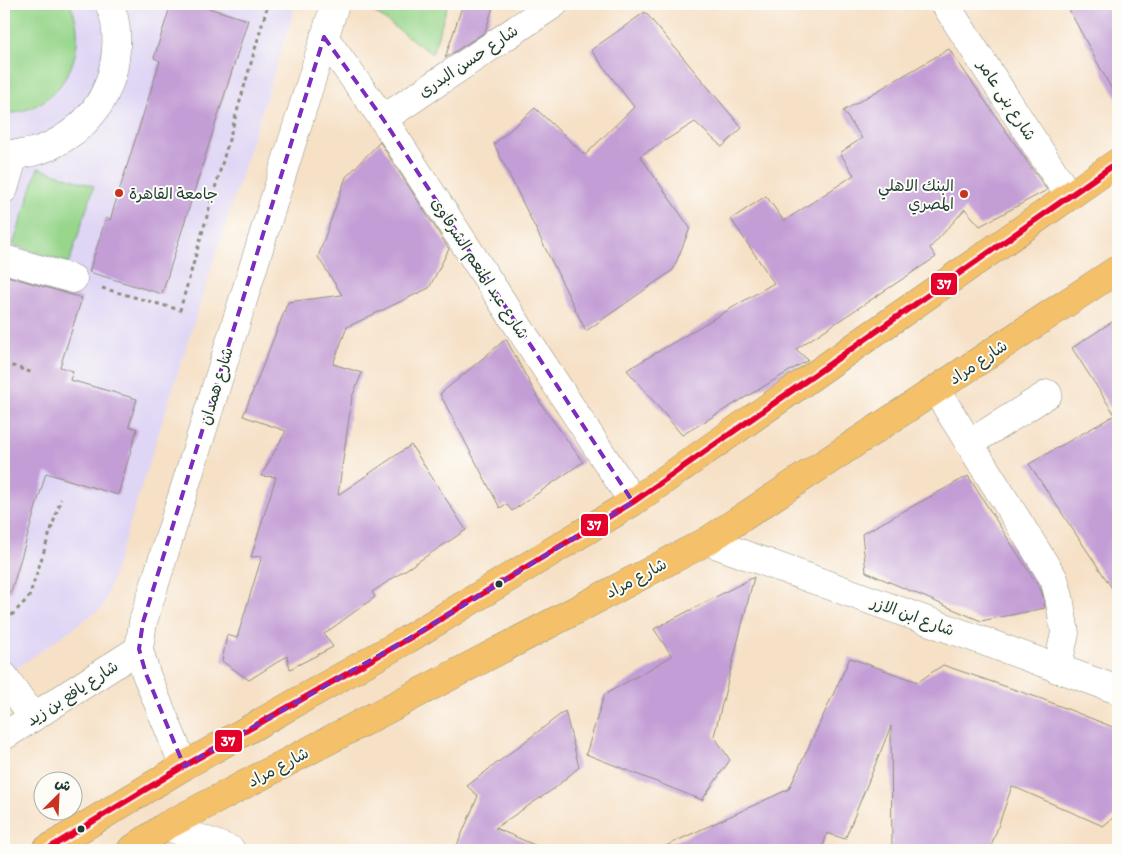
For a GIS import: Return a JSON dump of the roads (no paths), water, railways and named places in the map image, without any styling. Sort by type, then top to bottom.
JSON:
[{"type":"main road","points":[[46,850],[184,766],[408,639],[633,502],[1118,162]]},
{"type":"main road","name":"شارع مراد","points":[[131,850],[166,826],[707,541],[1118,269]]},
{"type":"street","points":[[4,189],[9,154],[42,150],[68,136],[90,117],[106,93],[115,65],[117,36],[109,4]]},
{"type":"street","name":"شارع همدان","points":[[184,766],[146,674],[139,649],[143,622],[335,4]]},
{"type":"street","name":"شارع حسن البدرى","points":[[383,119],[554,4]]},
{"type":"street","name":"شارع بنى عامر","points":[[946,4],[1069,196]]},
{"type":"street","name":"شارع عبد المنعم الشرقاوى","points":[[324,37],[383,119],[633,502]]},
{"type":"street","points":[[4,259],[73,279]]},
{"type":"street","points":[[936,390],[1054,579],[1065,633],[1058,668]]},
{"type":"street","points":[[970,443],[1048,394]]},
{"type":"street","name":"شارع ابن الازر","points":[[707,541],[1118,690]]},
{"type":"street","name":"شارع يافع بن زيد","points":[[4,736],[139,649]]},
{"type":"street","points":[[4,676],[33,717]]},
{"type":"street","points":[[166,826],[231,850]]},
{"type":"place","name":"جامعة القاهرة","points":[[119,193]]},
{"type":"place","name":"البنك الاهلي المصري","points":[[964,194]]}]
